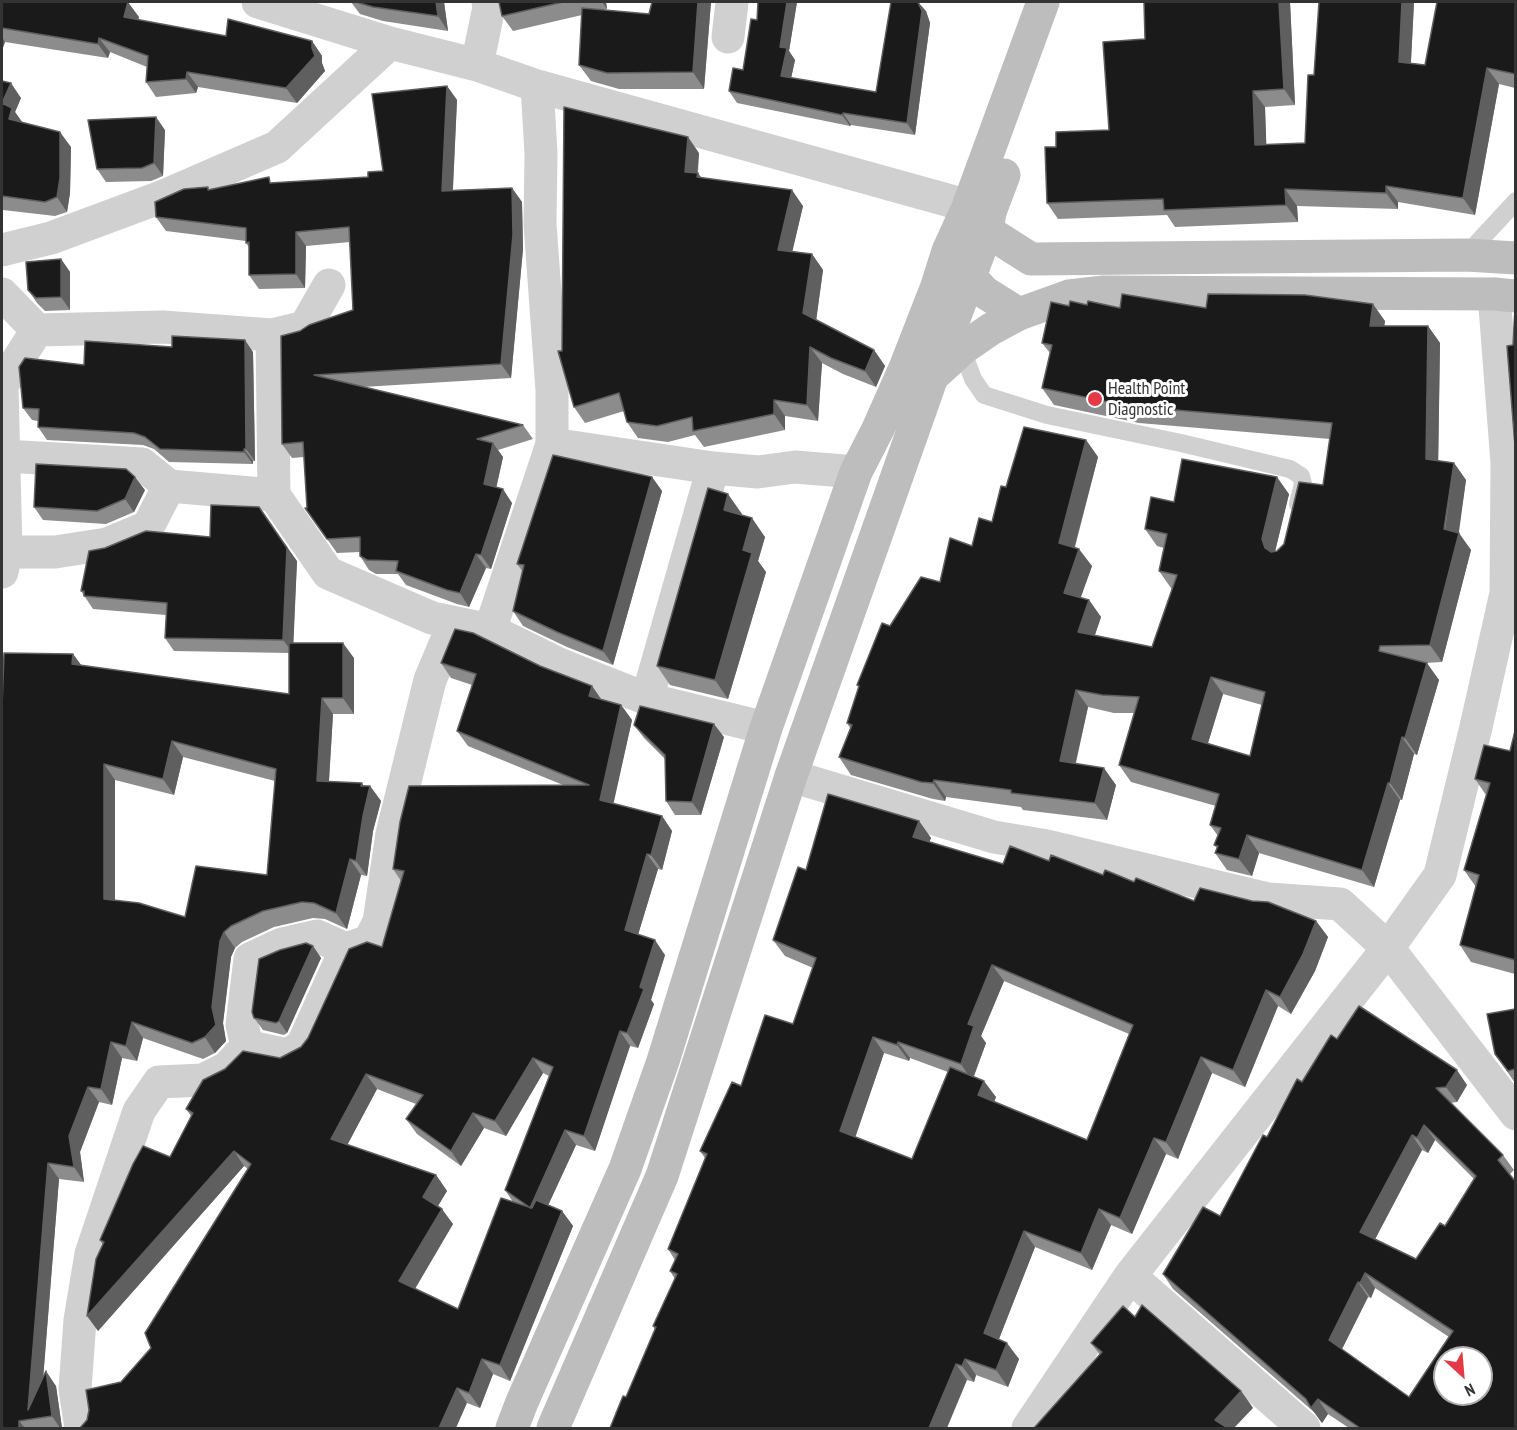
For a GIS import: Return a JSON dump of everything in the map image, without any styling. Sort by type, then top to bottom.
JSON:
[{"type":"main road","points":[[554,1428],[662,1176],[791,776],[969,277],[981,217],[1043,2]]},
{"type":"main road","points":[[512,1428],[625,1169],[663,1061],[765,728],[856,472],[878,429],[937,286],[948,251],[981,217],[1065,2]]},
{"type":"main road","points":[[981,217],[1031,259]]},
{"type":"main road","points":[[948,251],[984,291],[1019,314]]},
{"type":"main road","points":[[937,286],[998,266],[1031,259],[1466,255],[1515,258]]},
{"type":"main road","points":[[932,377],[962,348],[991,329],[1019,314],[1069,296],[1104,292],[1505,295]]},
{"type":"street","points":[[258,2],[390,43],[477,65],[537,86],[981,217]]},
{"type":"street","points":[[477,65],[489,7],[488,2]]},
{"type":"street","points":[[728,37],[732,2]]},
{"type":"street","points":[[2,250],[51,238],[164,196],[277,147],[390,43]]},
{"type":"street","points":[[490,630],[552,444],[552,390],[540,224],[541,153],[537,86]]},
{"type":"street","points":[[2,294],[37,330],[163,327],[272,335],[305,327],[329,285]]},
{"type":"street","points":[[1028,1428],[1130,1276],[1388,948],[1440,875],[1506,593],[1505,295]]},
{"type":"street","points":[[37,330],[2,385],[4,562],[107,544],[148,527],[169,486]]},
{"type":"street","points":[[272,335],[274,495],[328,573],[432,618],[490,630],[559,664],[646,699],[765,728]]},
{"type":"street","points":[[552,444],[713,468],[758,472],[795,467],[856,472]]},
{"type":"street","points":[[4,456],[142,464],[169,486],[274,495]]},
{"type":"street","points":[[646,699],[713,468]]},
{"type":"street","points":[[247,1046],[242,1025],[250,959],[282,944],[318,936],[346,949],[369,941],[380,922],[392,834],[424,703],[430,680],[454,623]]},
{"type":"street","points":[[791,776],[994,837],[1047,846],[1268,899],[1340,904],[1388,948],[1515,1114]]},
{"type":"street","points":[[247,1046],[288,1055],[302,1046],[346,949]]},
{"type":"street","points":[[81,1428],[75,1389],[81,1320],[91,1254],[138,1111],[159,1082],[203,1080],[227,1068],[247,1046]]},
{"type":"street","points":[[1130,1276],[1304,1428]]},
{"type":"lane","points":[[1466,255],[1515,201]]},
{"type":"lane","points":[[962,348],[973,379],[984,395],[1047,415],[1181,443],[1290,470],[1301,477],[1302,484],[1295,516]]},
{"type":"building","points":[[2,2],[128,2],[124,17],[226,36],[228,19],[312,41],[315,56],[286,88],[187,72],[186,79],[146,82],[148,56],[99,38],[98,44],[2,28]]},
{"type":"building","points":[[356,2],[436,2],[438,16],[373,7]]},
{"type":"building","points":[[499,2],[563,2],[502,16]]},
{"type":"building","points":[[652,2],[698,2],[693,72],[607,73],[579,65],[582,8],[649,14]]},
{"type":"building","points":[[758,2],[787,2],[780,47],[787,48],[781,76],[876,92],[891,2],[918,2],[922,11],[907,123],[843,113],[842,115],[729,91],[733,68],[743,70],[751,19],[757,20]]},
{"type":"building","points":[[1144,2],[1279,2],[1284,89],[1253,91],[1255,145],[1305,143],[1308,75],[1314,75],[1319,2],[1402,2],[1399,62],[1425,65],[1437,2],[1515,2],[1515,74],[1487,68],[1463,198],[1386,186],[1386,193],[1285,189],[1286,205],[1164,210],[1163,199],[1047,203],[1045,147],[1056,147],[1056,132],[1109,130],[1103,42],[1145,39]]},
{"type":"building","points":[[2,81],[11,83],[2,103]]},
{"type":"building","points":[[447,86],[442,191],[512,188],[513,235],[501,364],[314,375],[523,425],[477,439],[493,443],[484,484],[503,489],[481,555],[476,554],[460,593],[396,571],[398,561],[367,560],[360,556],[360,537],[327,539],[305,508],[307,508],[303,442],[282,444],[281,336],[353,310],[349,227],[296,232],[296,274],[249,275],[249,242],[246,243],[246,228],[156,217],[155,202],[184,189],[208,187],[208,190],[269,177],[270,183],[368,177],[368,172],[383,171],[372,94]]},
{"type":"building","points":[[2,103],[12,108],[9,119],[60,132],[60,178],[57,197],[45,202],[2,196]]},
{"type":"building","points":[[564,107],[688,137],[685,172],[698,173],[697,177],[792,190],[778,250],[812,254],[803,313],[874,350],[865,371],[810,347],[807,405],[774,400],[774,414],[693,431],[692,417],[657,426],[627,422],[619,393],[574,407],[558,351],[562,351]]},
{"type":"building","points":[[156,117],[154,163],[142,168],[97,169],[88,120]]},
{"type":"building","points":[[61,259],[61,297],[36,298],[28,290],[26,262]]},
{"type":"building","points":[[1122,294],[1206,308],[1208,294],[1305,295],[1373,304],[1370,326],[1428,326],[1426,459],[1454,463],[1444,529],[1459,533],[1430,645],[1380,646],[1379,651],[1427,663],[1362,870],[1247,835],[1239,859],[1215,853],[1218,846],[1214,845],[1221,828],[1210,825],[1219,794],[1119,765],[1139,697],[1102,695],[1076,690],[1060,761],[1104,768],[1095,803],[1011,793],[1011,790],[934,780],[933,783],[921,782],[839,757],[852,725],[847,723],[859,686],[857,685],[882,623],[890,626],[921,577],[940,582],[950,538],[972,546],[979,518],[992,522],[1001,486],[1006,487],[1024,427],[1086,440],[1059,543],[1079,549],[1064,593],[1089,600],[1078,632],[1152,647],[1177,575],[1159,571],[1167,534],[1145,529],[1151,497],[1174,502],[1182,459],[1277,477],[1262,539],[1265,548],[1271,552],[1277,551],[1284,544],[1299,482],[1323,485],[1332,423],[1127,406],[1042,388],[1052,345],[1042,343],[1051,302],[1069,306],[1070,301],[1087,305],[1088,301],[1120,308]],"holes":[[[1211,677],[1265,692],[1250,756],[1192,739]]]},
{"type":"building","points":[[1515,308],[1515,446],[1507,346],[1513,345]]},
{"type":"building","points":[[172,336],[245,340],[246,449],[244,452],[160,449],[145,437],[134,433],[38,427],[39,409],[23,408],[19,367],[25,358],[84,365],[85,341],[172,347]]},
{"type":"building","points":[[553,455],[652,477],[603,651],[513,611],[524,565],[517,564]]},
{"type":"building","points":[[36,464],[126,469],[135,477],[125,499],[97,511],[34,507]]},
{"type":"building","points":[[708,488],[728,494],[724,510],[752,518],[743,550],[752,553],[715,680],[657,666]]},
{"type":"building","points":[[211,505],[259,507],[287,548],[283,640],[165,638],[167,603],[84,596],[84,591],[81,591],[89,551],[105,548],[146,531],[210,537]]},
{"type":"building","points":[[455,629],[473,633],[540,666],[592,686],[589,696],[621,705],[600,800],[662,816],[651,855],[647,854],[625,930],[655,940],[640,987],[644,989],[627,1033],[620,1031],[584,1136],[565,1130],[530,1208],[536,1200],[562,1211],[500,1365],[482,1359],[469,1393],[457,1388],[439,1428],[80,1428],[87,1420],[89,1410],[86,1390],[121,1382],[151,1348],[145,1333],[251,1164],[234,1151],[87,1316],[96,1259],[104,1242],[100,1240],[133,1164],[143,1146],[170,1157],[193,1113],[186,1109],[203,1080],[225,1069],[243,1051],[280,1058],[301,1047],[308,1038],[349,949],[367,942],[382,947],[404,871],[393,869],[400,822],[409,786],[589,785],[457,731],[476,674],[441,663]],"holes":[[[533,1058],[553,1067],[505,1190],[529,1207],[501,1198],[458,1309],[399,1281],[442,1209],[423,1197],[436,1175],[331,1139],[366,1074],[423,1095],[406,1119],[451,1151],[473,1113],[495,1121]]]},
{"type":"building","points":[[289,643],[343,643],[343,698],[322,698],[317,781],[362,783],[361,786],[370,786],[356,861],[350,859],[336,913],[314,903],[302,902],[263,911],[231,926],[224,932],[220,941],[212,1007],[216,1025],[205,1037],[192,1043],[132,1022],[126,1046],[111,1042],[101,1089],[88,1087],[69,1136],[74,1167],[48,1163],[28,1410],[46,1371],[52,1416],[19,1421],[19,1428],[2,1428],[2,707],[4,653],[73,654],[72,664],[289,694]],"holes":[[[172,741],[276,769],[267,875],[196,866],[185,917],[139,903],[104,899],[104,764],[163,779]]]},
{"type":"building","points":[[640,706],[714,724],[692,802],[666,801],[665,755],[634,725]]},
{"type":"building","points":[[1515,731],[1515,960],[1460,945],[1479,875],[1464,870],[1490,783],[1475,779],[1484,745],[1510,751]]},
{"type":"building","points":[[828,794],[919,821],[913,837],[1003,864],[1010,846],[1049,861],[1051,855],[1103,875],[1105,870],[1134,882],[1136,878],[1194,901],[1200,888],[1252,901],[1268,902],[1316,921],[1303,954],[1280,997],[1266,990],[1233,1070],[1201,1057],[1166,1142],[1154,1138],[1120,1218],[1099,1209],[1081,1253],[1024,1231],[984,1333],[1007,1343],[996,1370],[965,1359],[962,1366],[956,1364],[929,1428],[610,1428],[623,1396],[626,1397],[656,1327],[653,1326],[677,1274],[670,1271],[678,1254],[668,1249],[707,1154],[700,1151],[732,1082],[741,1086],[765,1015],[793,1024],[816,958],[773,940],[798,867],[806,870]],"holes":[[[992,965],[1133,1025],[1087,1140],[978,1095],[984,1081],[950,1067],[912,1159],[840,1131],[873,1037],[897,1045],[898,1042],[961,1064],[974,1026],[968,1024]]]},
{"type":"building","points":[[306,943],[313,946],[279,1021],[276,1023],[254,1018],[252,1012],[259,959]]},
{"type":"building","points":[[1359,1006],[1457,1070],[1446,1087],[1436,1088],[1503,1155],[1498,1160],[1515,1181],[1515,1428],[1360,1428],[1318,1399],[1311,1408],[1306,1399],[1163,1274],[1203,1207],[1220,1216],[1263,1135],[1267,1137],[1297,1079],[1302,1082],[1331,1035],[1337,1039]],"holes":[[[1424,1125],[1476,1176],[1445,1226],[1440,1223],[1416,1259],[1360,1232],[1412,1135],[1417,1138]],[[1365,1273],[1453,1331],[1443,1346],[1493,1346],[1493,1406],[1433,1406],[1433,1361],[1409,1397],[1329,1340],[1358,1282],[1360,1283]]]},
{"type":"building","points":[[1515,1009],[1515,1069],[1508,1071],[1495,1054],[1487,1014]]},
{"type":"building","points":[[1142,1305],[1241,1391],[1215,1420],[1228,1428],[1034,1428],[1102,1352],[1091,1343],[1123,1306],[1135,1317]]},
{"type":"place","name":"Health Point Diagnostic","points":[[1095,399]]}]
